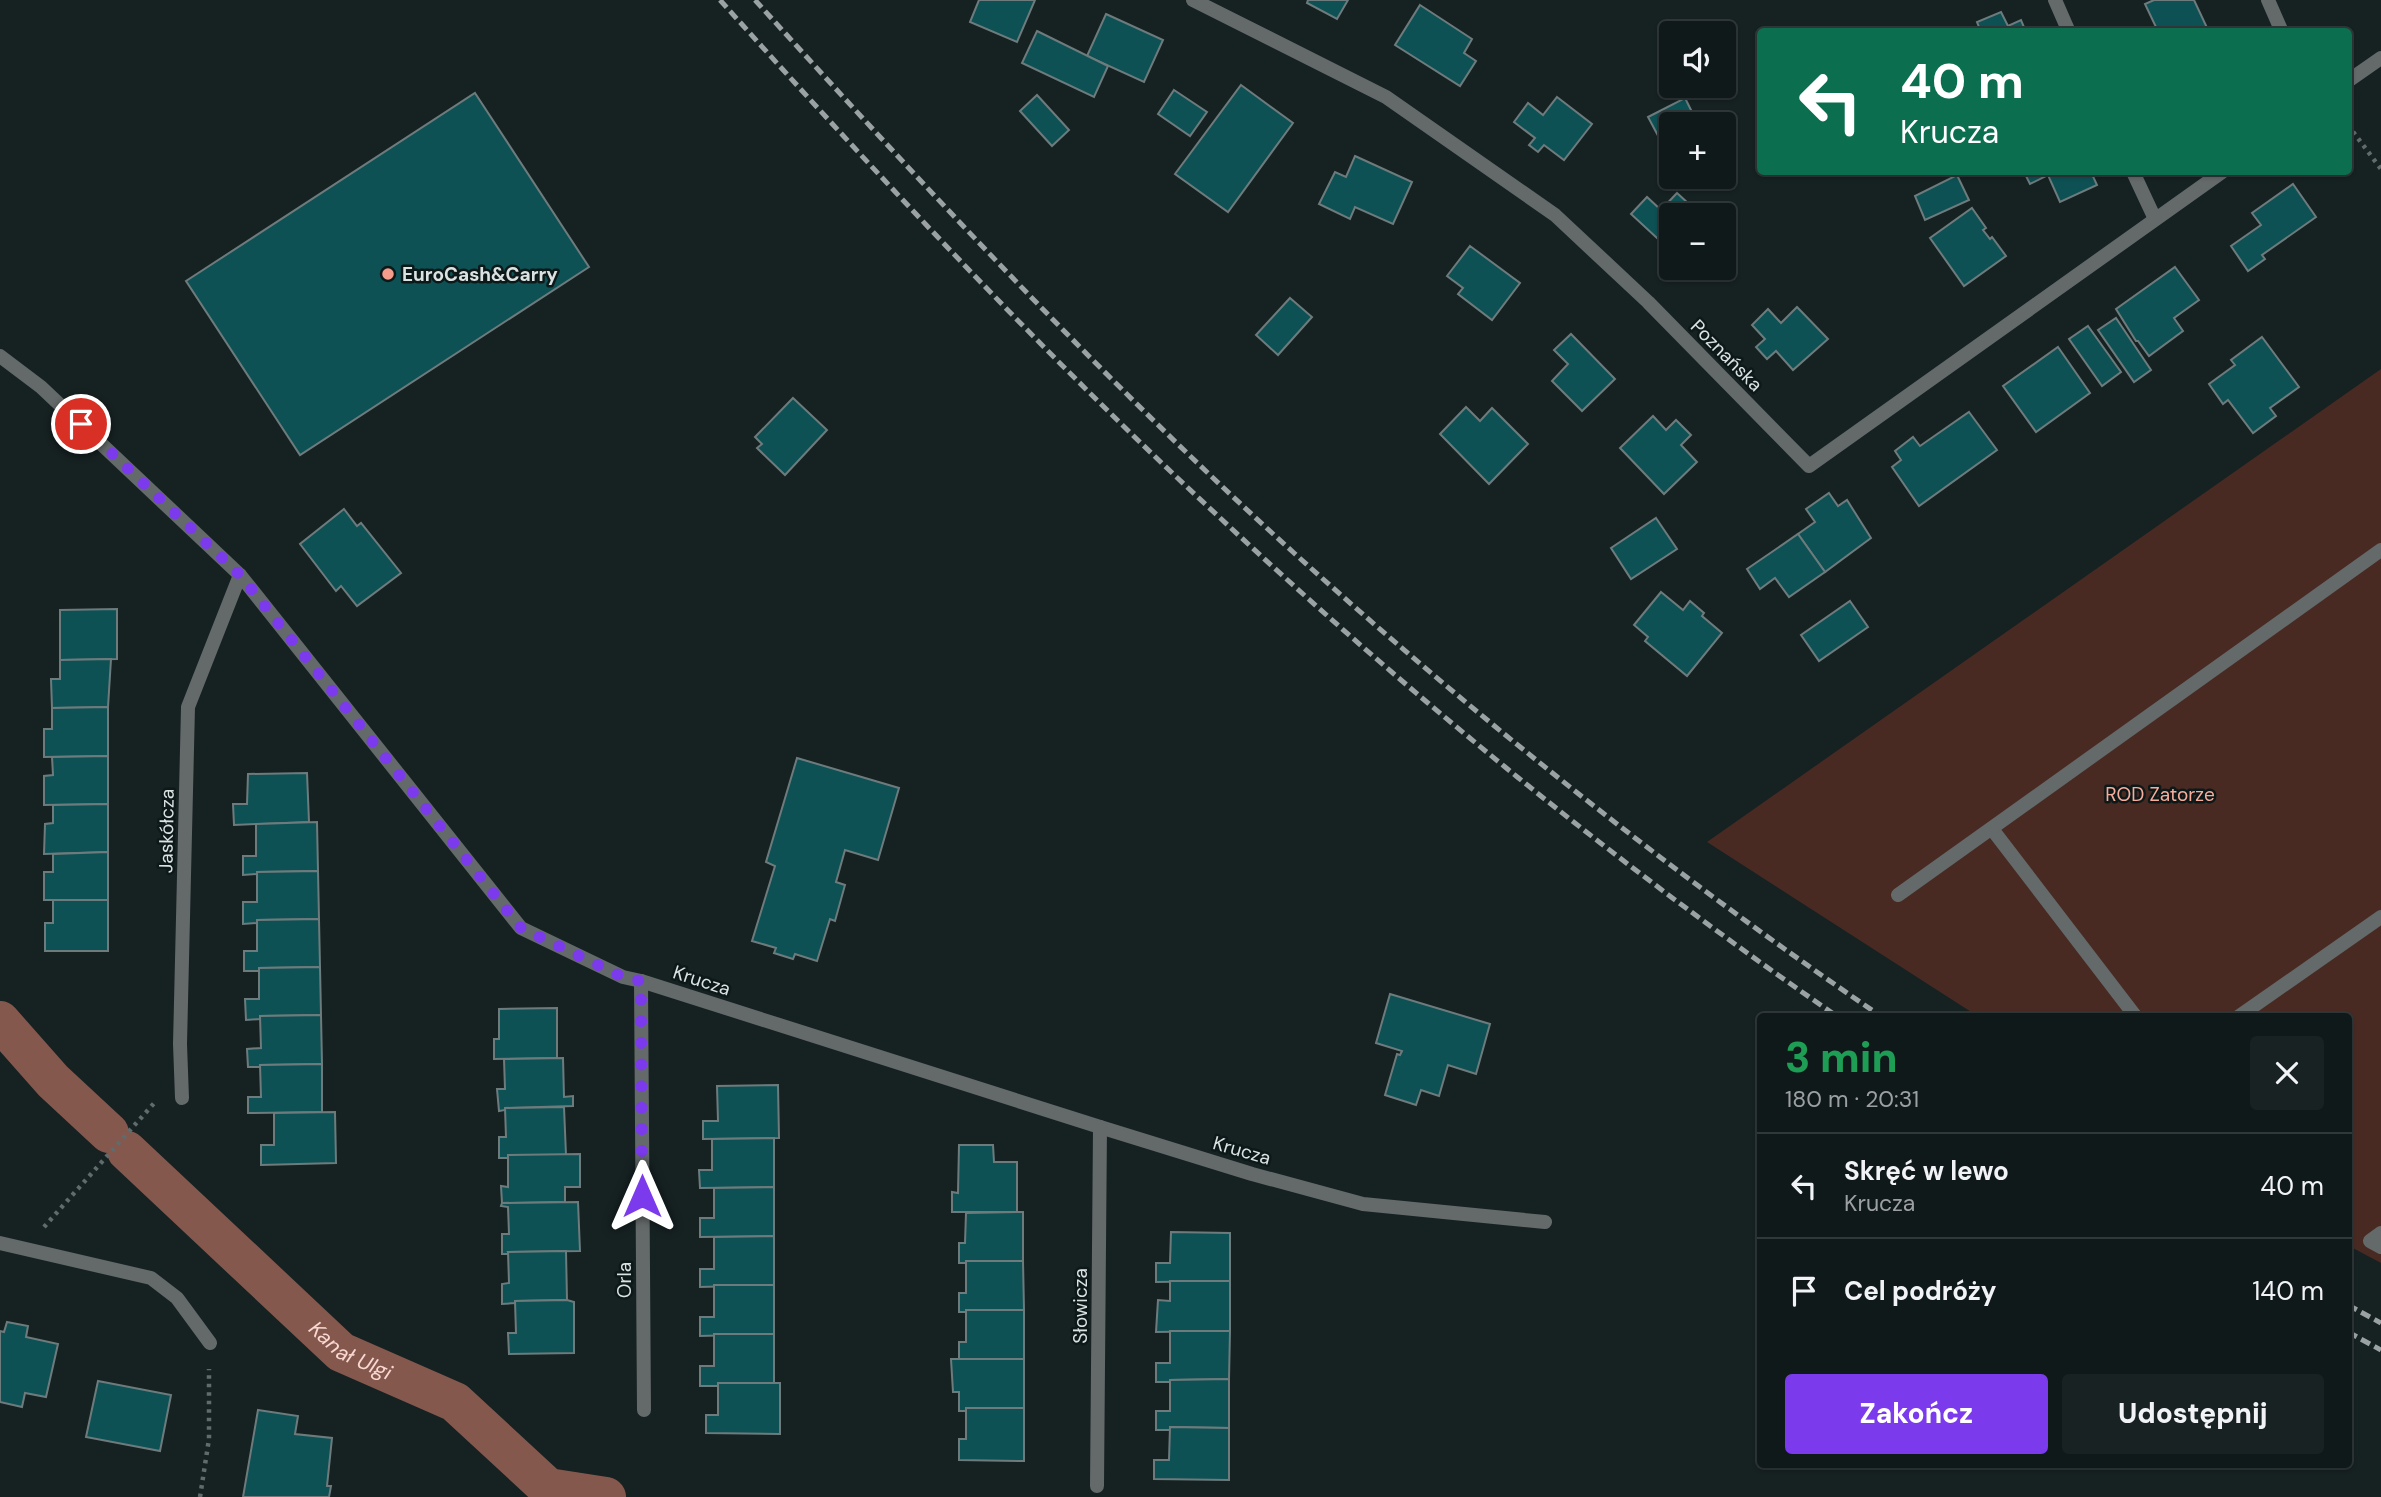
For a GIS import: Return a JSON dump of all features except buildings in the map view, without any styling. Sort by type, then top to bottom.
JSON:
[{"type":"street","name":"Poznańska","points":[[1193,0],[1386,97],[1555,215],[1648,302],[1809,466],[2218,175]]},
{"type":"street","points":[[2055,0],[2067,28]]},
{"type":"street","points":[[2268,0],[2280,28]]},
{"type":"street","points":[[2352,78],[2381,58]]},
{"type":"street","points":[[2134,175],[2155,219]]},
{"type":"street","name":"Krucza","points":[[0,356],[41,387],[240,575],[521,928],[623,977],[1252,1174],[1363,1204],[1545,1222]]},
{"type":"street","points":[[1898,895],[2381,550]]},
{"type":"street","name":"Jaskółcza","points":[[182,1097],[180,1044],[188,707],[240,575]]},
{"type":"street","points":[[1992,829],[2133,1013]]},
{"type":"street","points":[[2244,1013],[2381,917]]},
{"type":"street","name":"Orla","points":[[641,981],[644,1410]]},
{"type":"street","name":"Słowicza","points":[[1097,1486],[1100,1127]]},
{"type":"street","points":[[2381,1233],[2370,1241],[2381,1247]]},
{"type":"street","points":[[0,1243],[151,1278],[177,1298],[209,1343]]},
{"type":"path","points":[[2352,130],[2381,169]]},
{"type":"path","points":[[24,1249],[182,1072]]},
{"type":"path","points":[[200,1497],[209,1439],[209,1343]]},
{"type":"green space","name":"ROD Zatorze","points":[[2381,369],[2381,1263],[2352,1248],[2352,1013],[1973,1013],[1707,842]]},
{"type":"waterway","name":"Kanał Ulgi","points":[[0,1021],[53,1081],[109,1133]]},
{"type":"waterway","name":"Kanał Ulgi","points":[[127,1151],[341,1352],[455,1402],[548,1488],[606,1497]]},
{"type":"railway","points":[[720,0],[901,198],[1025,328],[1152,454],[1290,583],[1441,714],[1596,840],[1756,960],[1832,1013]]},
{"type":"railway","points":[[755,0],[1085,353],[1294,553],[1435,676],[1580,795],[1729,908],[1876,1013]]},
{"type":"railway","points":[[2352,1307],[2381,1323]]},
{"type":"railway","points":[[2352,1334],[2381,1350]]},
{"type":"place","name":"EuroCash&Carry","points":[[388,274]]},
{"type":"route","points":[[81,424],[240,575],[521,928],[623,977],[641,981],[642,1196]]}]
